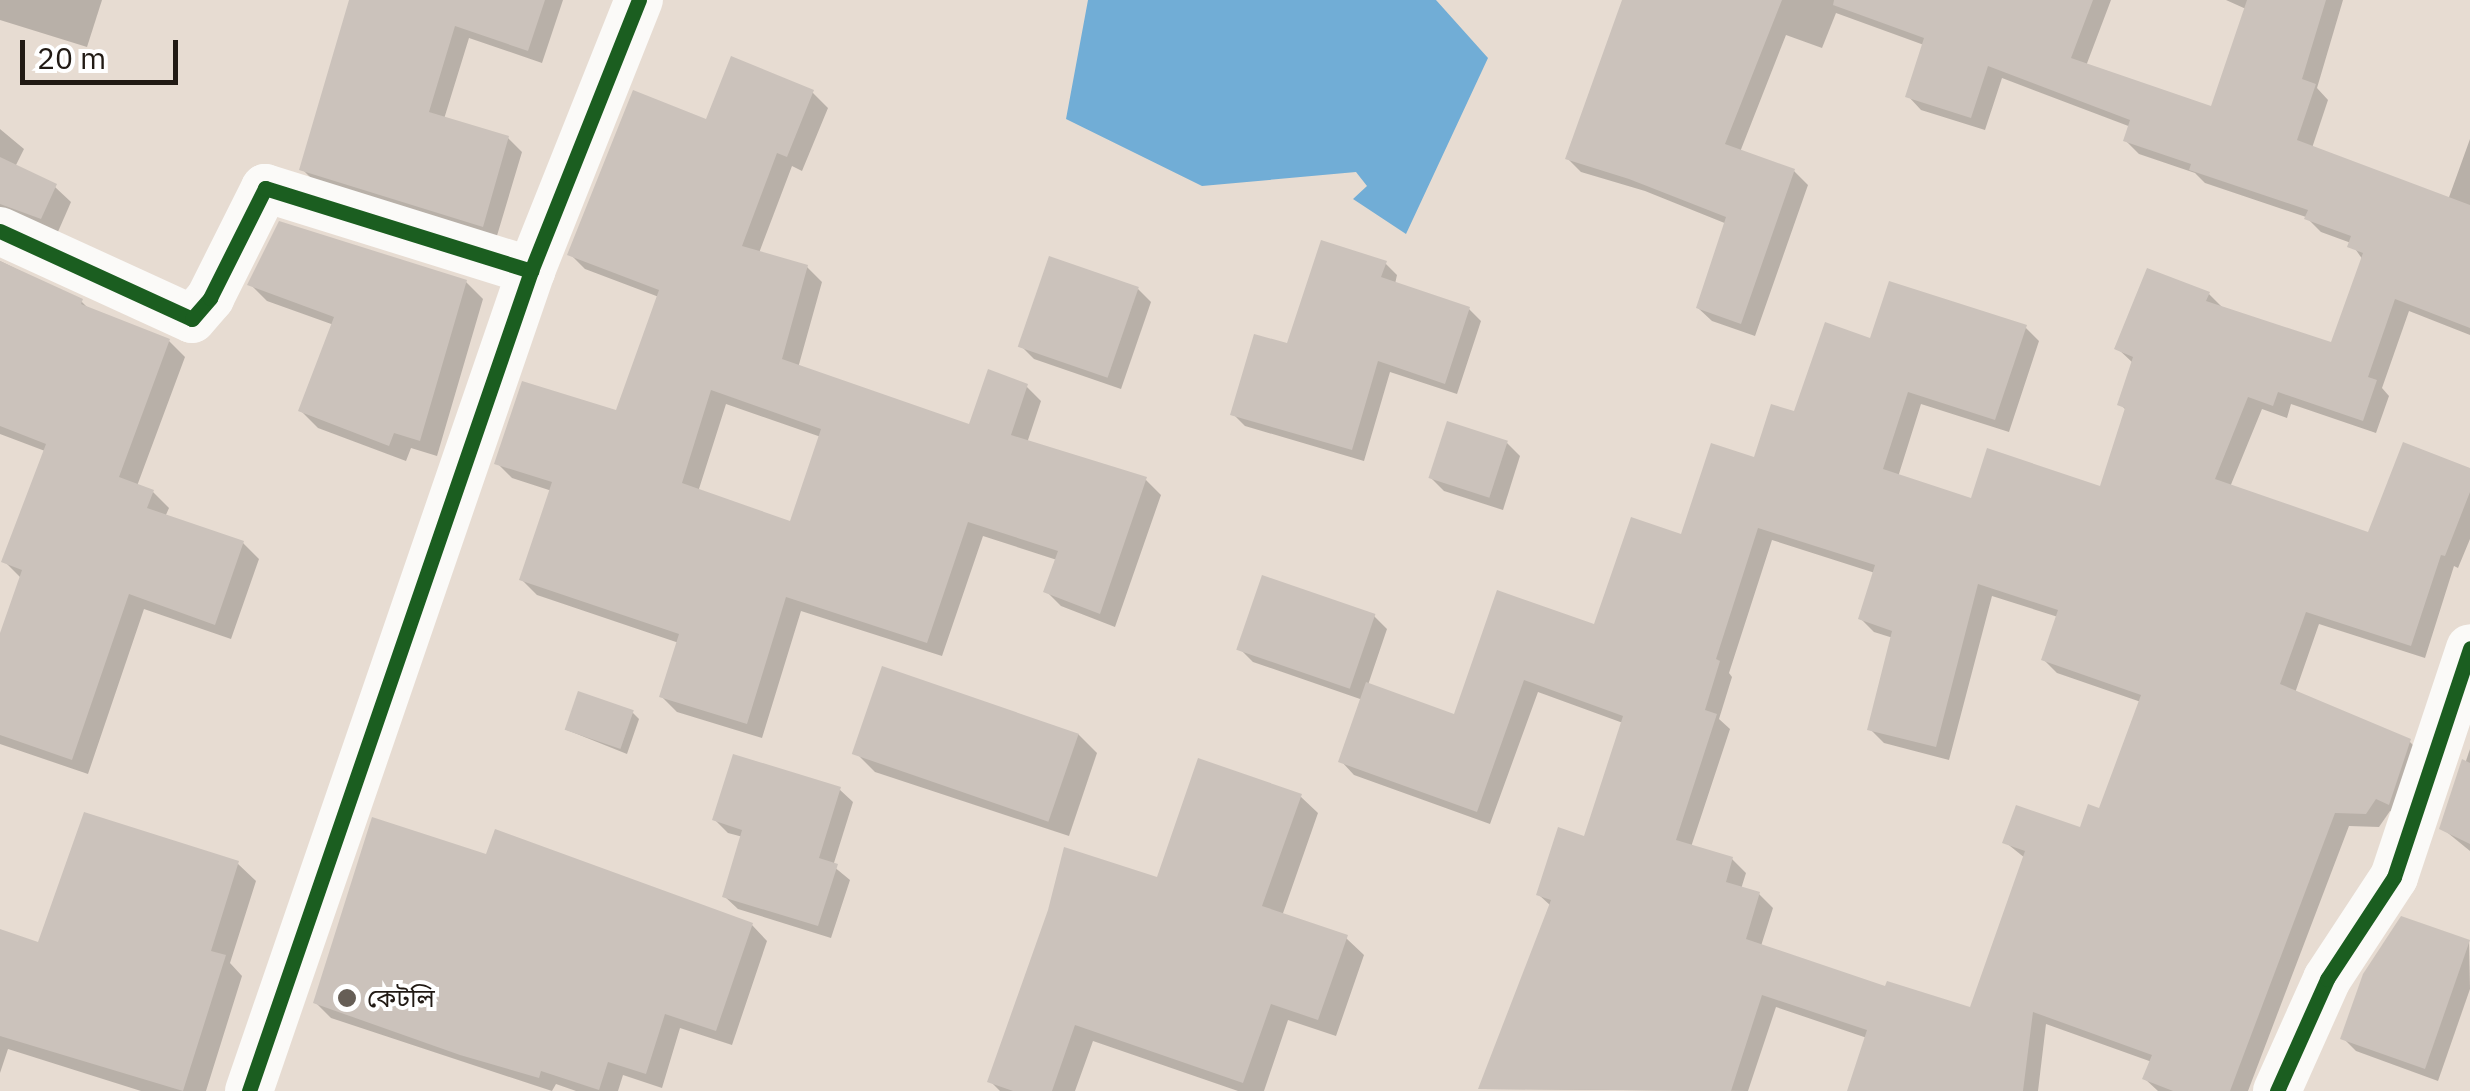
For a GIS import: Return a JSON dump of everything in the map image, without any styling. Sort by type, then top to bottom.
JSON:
[{"type":"street","points":[[249,1091],[532,271],[639,0]]},
{"type":"street","points":[[0,231],[192,318],[210,298],[265,188],[532,271]]},
{"type":"street","points":[[2277,1091],[2327,979],[2394,877],[2470,648]]},
{"type":"water","points":[[1088,0],[1436,0],[1488,58],[1406,234],[1353,199],[1367,186],[1356,172],[1202,186],[1066,119]]},
{"type":"building","points":[[349,0],[545,0],[528,51],[455,26],[429,112],[509,136],[483,227],[299,170]]},
{"type":"building","points":[[1622,0],[1782,0],[1725,144],[1795,169],[1741,324],[1696,308],[1726,217],[1565,159]]},
{"type":"building","points":[[1834,0],[2093,0],[2071,58],[2211,106],[2247,0],[2326,0],[2302,79],[2316,84],[2297,140],[2470,205],[2470,328],[2395,299],[2368,377],[2377,380],[2363,421],[2278,392],[2273,406],[2248,397],[2215,479],[2368,532],[2403,442],[2470,468],[2470,492],[2445,556],[2441,555],[2411,646],[2306,612],[2280,684],[2411,739],[2389,805],[2376,799],[2366,814],[2335,813],[2230,1091],[2173,1091],[2142,1079],[2152,1055],[2033,1012],[2023,1091],[1847,1091],[1867,1030],[1762,995],[1731,1091],[1478,1089],[1551,900],[1536,895],[1558,827],[1584,836],[1623,716],[1524,680],[1477,812],[1338,762],[1366,682],[1454,714],[1497,590],[1594,624],[1631,517],[1681,534],[1711,443],[1754,457],[1771,404],[1794,411],[1825,322],[1870,338],[1889,281],[2027,325],[1995,420],[1908,392],[1883,469],[1971,498],[1987,448],[2100,486],[2125,408],[2117,405],[2133,357],[2114,349],[2147,268],[2210,292],[2206,301],[2331,342],[2363,253],[2347,247],[2351,236],[2304,219],[2308,210],[2189,170],[2191,164],[2123,141],[2130,120],[1988,66],[1971,118],[1905,97],[1924,38],[1833,5]],"holes":[[[1758,528],[1875,565],[1858,619],[1892,631],[1867,730],[1936,747],[1978,584],[2058,610],[2041,660],[2141,695],[2099,808],[2088,804],[2080,827],[2016,805],[2002,843],[2025,851],[1970,1007],[1887,981],[1885,986],[1746,939],[1760,892],[1726,882],[1733,857],[1676,840],[1717,714],[1705,710],[1720,661],[1716,659]]]},
{"type":"building","points":[[731,56],[814,90],[787,157],[777,153],[742,246],[808,265],[782,359],[969,424],[988,369],[1028,384],[1011,435],[1147,477],[1100,614],[1043,592],[1058,551],[968,522],[927,643],[786,597],[747,724],[659,697],[679,634],[519,580],[552,482],[494,464],[522,381],[616,410],[659,290],[567,255],[633,90],[706,119]],"holes":[[[711,390],[821,429],[790,521],[682,483]]]},
{"type":"building","points":[[0,157],[57,184],[41,219],[0,204]]},
{"type":"building","points":[[279,221],[467,280],[420,441],[394,433],[389,446],[298,411],[334,317],[247,285]]},
{"type":"building","points":[[1321,240],[1387,261],[1381,277],[1470,307],[1445,384],[1378,361],[1352,450],[1230,415],[1254,334],[1287,343]]},
{"type":"building","points":[[1049,256],[1139,287],[1108,378],[1018,347]]},
{"type":"building","points":[[0,261],[83,299],[81,304],[170,339],[119,477],[154,490],[147,508],[244,541],[215,625],[129,594],[72,760],[0,735],[0,633],[22,570],[1,562],[46,444],[0,426]]},
{"type":"building","points":[[1447,421],[1508,441],[1489,498],[1428,478]]},
{"type":"building","points":[[1262,575],[1375,614],[1350,689],[1236,650]]},
{"type":"building","points":[[882,666],[1079,734],[1048,822],[852,754]]},
{"type":"building","points":[[578,691],[634,710],[620,749],[565,730]]},
{"type":"building","points":[[733,754],[841,787],[819,858],[838,864],[818,926],[722,897],[742,830],[712,820]]},
{"type":"building","points":[[1198,758],[1302,794],[1262,906],[1348,935],[1318,1020],[1271,1004],[1243,1083],[1075,1025],[1052,1091],[1013,1091],[987,1082],[1048,910],[1064,847],[1157,877]]},
{"type":"building","points":[[2462,759],[2470,763],[2470,844],[2439,829]]},
{"type":"building","points":[[84,812],[239,861],[211,951],[226,955],[183,1091],[0,1036],[0,929],[38,942]]},
{"type":"building","points":[[372,817],[486,854],[495,829],[753,923],[716,1031],[665,1014],[646,1074],[608,1062],[599,1090],[541,1071],[539,1078],[460,1055],[313,1003]]},
{"type":"building","points":[[2401,916],[2470,940],[2425,1069],[2340,1039],[2363,974]]},
{"type":"cycle path","points":[[249,1091],[531,271],[639,0]]},
{"type":"cycle path","points":[[0,231],[192,319],[210,298],[265,188],[531,271]]},
{"type":"cycle path","points":[[2277,1091],[2327,979],[2394,877],[2470,648]]},
{"type":"place","name":"কেটলি","points":[[347,998]]}]
